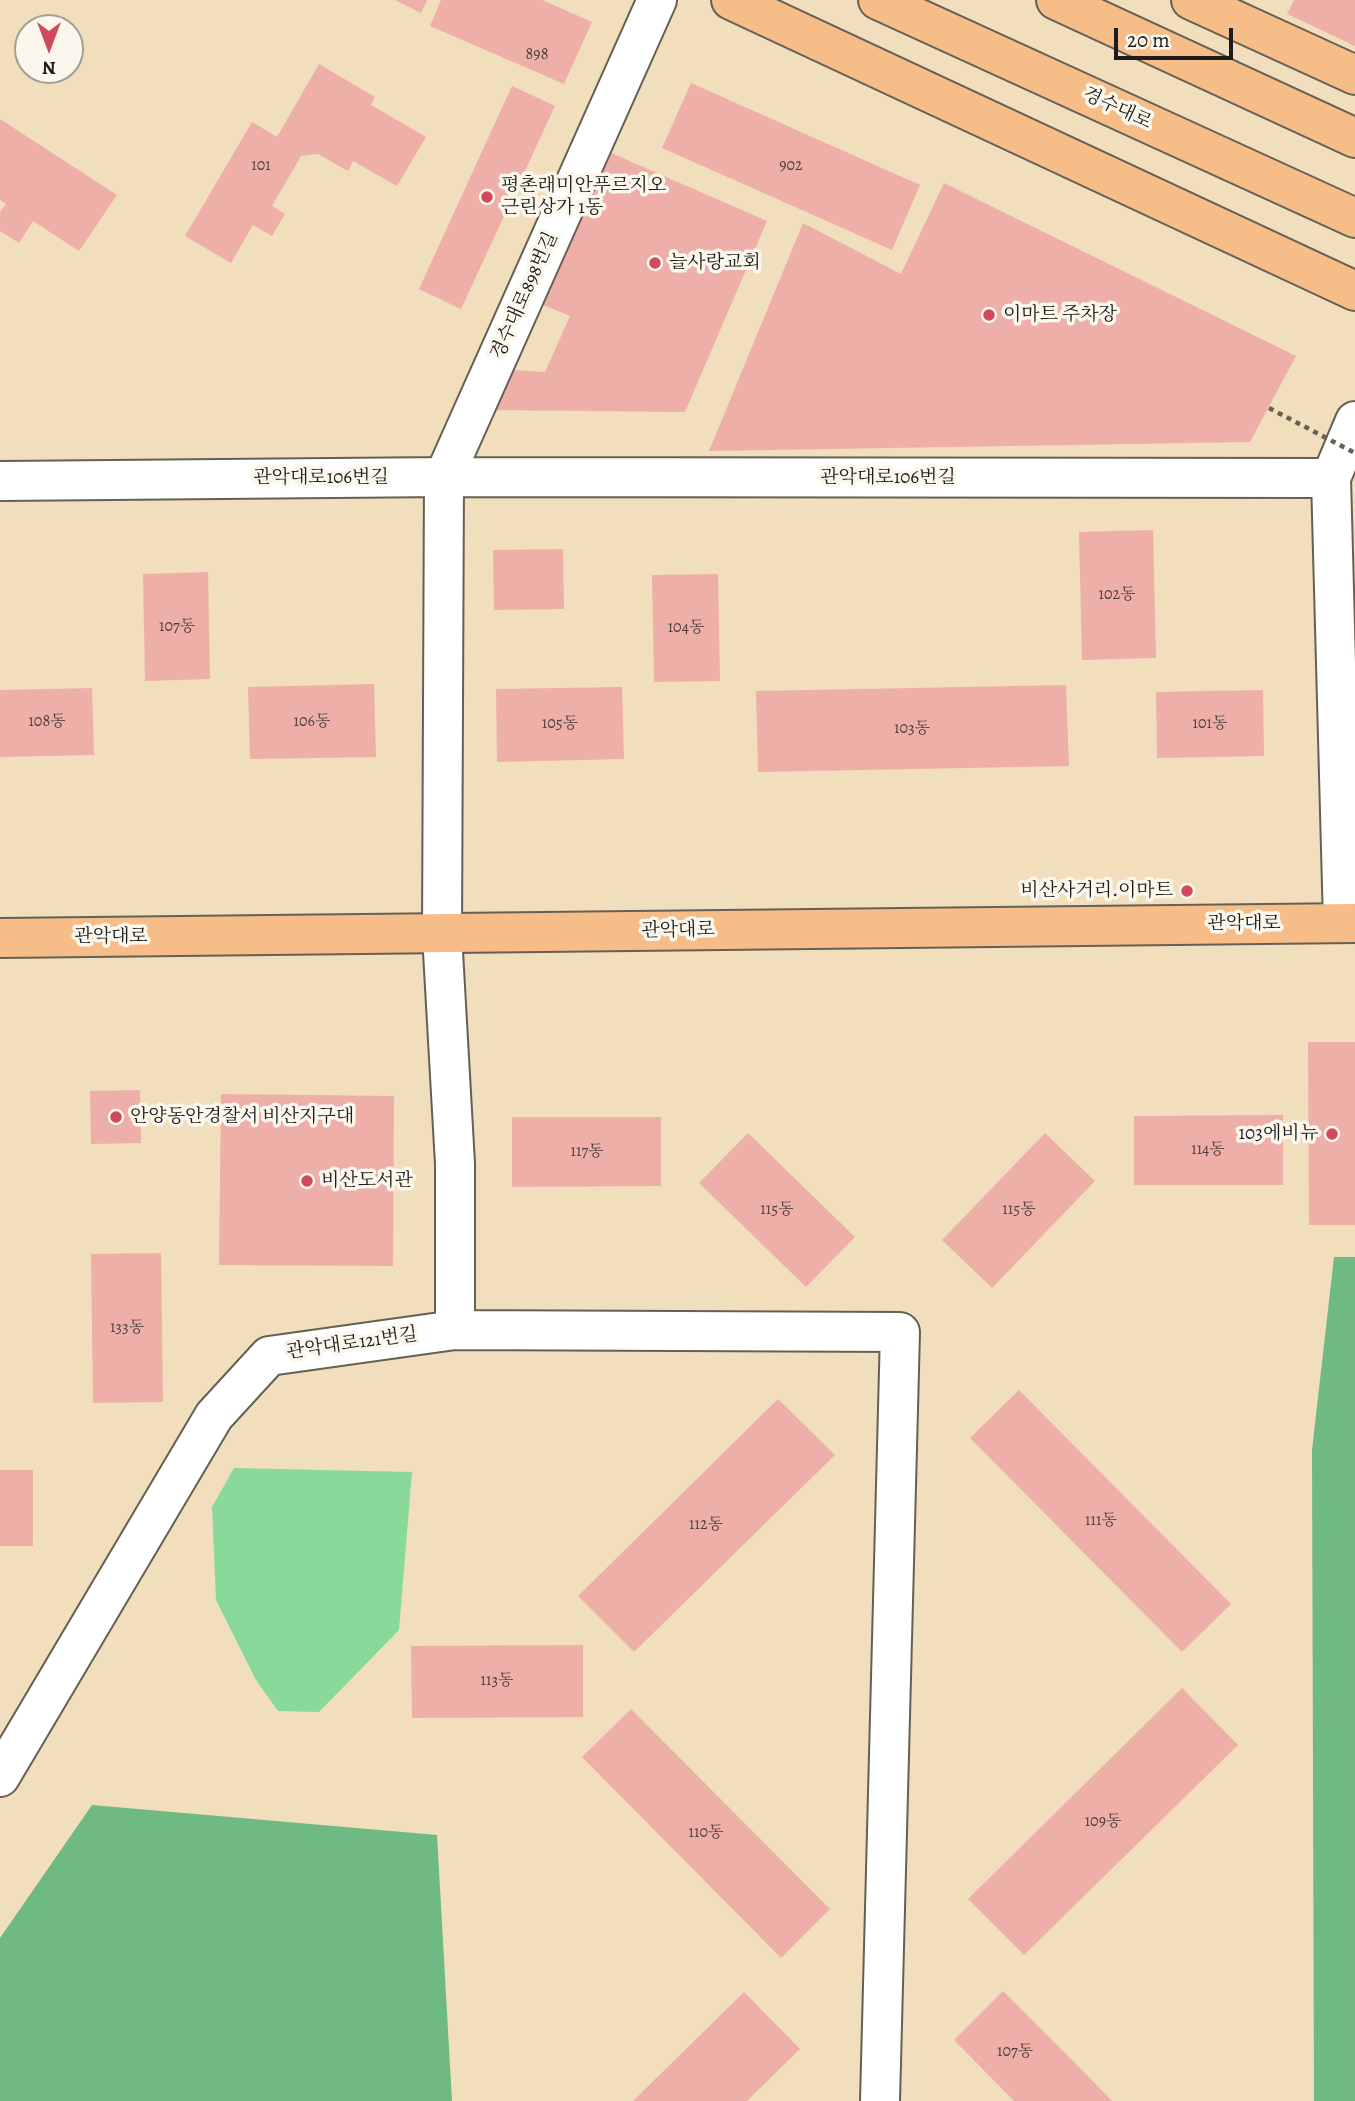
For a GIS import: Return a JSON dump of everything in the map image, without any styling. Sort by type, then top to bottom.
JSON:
[{"type":"main road","points":[[732,0],[1355,290]]},
{"type":"main road","name":"경수대로","points":[[878,0],[1355,218]]},
{"type":"main road","points":[[1056,0],[1355,138]]},
{"type":"main road","points":[[1191,0],[1355,75]]},
{"type":"main road","name":"관악대로","points":[[0,938],[1349,923]]},
{"type":"street","name":"경수대로898번길","points":[[444,477],[657,0]]},
{"type":"street","points":[[1349,923],[1343,465],[1355,421]]},
{"type":"street","name":"관악대로106번길","points":[[0,481],[1343,465]]},
{"type":"street","points":[[444,477],[442,934],[455,1164],[455,1330]]},
{"type":"street","name":"관악대로121번길","points":[[0,1777],[214,1416],[270,1356],[455,1330],[900,1332],[880,2101]]},
{"type":"path","points":[[1269,408],[1343,465]]},
{"type":"green space","points":[[1334,1257],[1355,1257],[1355,2101],[1314,2101],[1312,1450]]},
{"type":"green space","points":[[234,1468],[412,1472],[399,1630],[319,1712],[278,1711],[256,1680],[216,1600],[212,1507]]},
{"type":"green space","points":[[92,1805],[437,1835],[452,2101],[0,2101],[0,1938]]},
{"type":"building","points":[[395,0],[427,0],[421,13]]},
{"type":"building","points":[[441,0],[542,0],[592,22],[564,84],[430,26]]},
{"type":"building","points":[[1294,0],[1355,0],[1355,46],[1287,14]]},
{"type":"building","points":[[319,64],[375,97],[371,105],[426,137],[397,186],[353,161],[348,171],[318,154],[301,156],[272,206],[285,214],[272,236],[253,225],[231,263],[185,236],[252,122],[277,137]]},
{"type":"building","points":[[691,83],[920,185],[892,250],[662,148]]},
{"type":"building","name":"평촌래미안푸르지오 근린상가 1동","points":[[512,86],[555,106],[461,309],[419,289]]},
{"type":"building","points":[[0,119],[117,195],[79,251],[33,221],[19,243],[0,231],[0,212],[6,204],[0,200]]},
{"type":"building","name":"늘사랑교회","points":[[609,152],[767,221],[685,412],[485,410],[510,370],[545,372],[570,316],[543,305]]},
{"type":"building","name":"이마트 주차장","points":[[944,183],[1296,356],[1250,442],[709,451],[803,223],[901,274]]},
{"type":"building","points":[[1153,530],[1156,658],[1082,660],[1079,532]]},
{"type":"building","points":[[563,549],[564,609],[494,610],[493,550]]},
{"type":"building","points":[[208,572],[210,679],[145,681],[143,574]]},
{"type":"building","points":[[718,574],[720,681],[654,682],[652,575]]},
{"type":"building","points":[[374,684],[376,757],[250,759],[248,687]]},
{"type":"building","points":[[1066,685],[1069,766],[758,772],[756,691]]},
{"type":"building","points":[[622,687],[624,759],[497,762],[496,689]]},
{"type":"building","points":[[92,688],[94,755],[0,757],[0,690]]},
{"type":"building","points":[[1263,690],[1264,756],[1157,758],[1156,692]]},
{"type":"building","name":"103에비뉴","points":[[1308,1042],[1355,1042],[1355,1225],[1309,1225]]},
{"type":"building","name":"안양동안경찰서 비산지구대","points":[[140,1090],[141,1143],[91,1144],[90,1091]]},
{"type":"building","name":"비산도서관","points":[[221,1094],[394,1096],[393,1266],[219,1265]]},
{"type":"building","points":[[1283,1115],[1283,1185],[1134,1185],[1134,1116]]},
{"type":"building","points":[[512,1117],[661,1117],[661,1186],[512,1187]]},
{"type":"building","points":[[748,1133],[855,1237],[806,1287],[699,1183]]},
{"type":"building","points":[[1045,1133],[1095,1181],[992,1288],[942,1240]]},
{"type":"building","points":[[161,1253],[163,1402],[93,1403],[91,1254]]},
{"type":"building","points":[[1019,1390],[1231,1604],[1182,1652],[970,1438]]},
{"type":"building","points":[[778,1399],[835,1455],[634,1652],[578,1596]]},
{"type":"building","points":[[0,1470],[33,1470],[33,1546],[0,1546]]},
{"type":"building","points":[[583,1645],[583,1717],[412,1718],[411,1646]]},
{"type":"building","points":[[1182,1688],[1238,1745],[1024,1955],[968,1899]]},
{"type":"building","points":[[631,1709],[830,1909],[781,1958],[582,1757]]},
{"type":"building","points":[[1003,1991],[1112,2101],[1014,2101],[954,2040]]},
{"type":"building","points":[[744,1992],[800,2049],[747,2101],[633,2101]]},
{"type":"place","name":"평촌래미안푸르지오 근린상가 1동","points":[[487,197]]},
{"type":"place","name":"늘사랑교회","points":[[655,263]]},
{"type":"place","name":"이마트 주차장","points":[[989,315]]},
{"type":"place","name":"비산사거리.이마트","points":[[1187,891]]},
{"type":"place","name":"안양동안경찰서 비산지구대","points":[[116,1117]]},
{"type":"place","name":"103에비뉴","points":[[1332,1134]]},
{"type":"place","name":"비산도서관","points":[[307,1181]]}]
